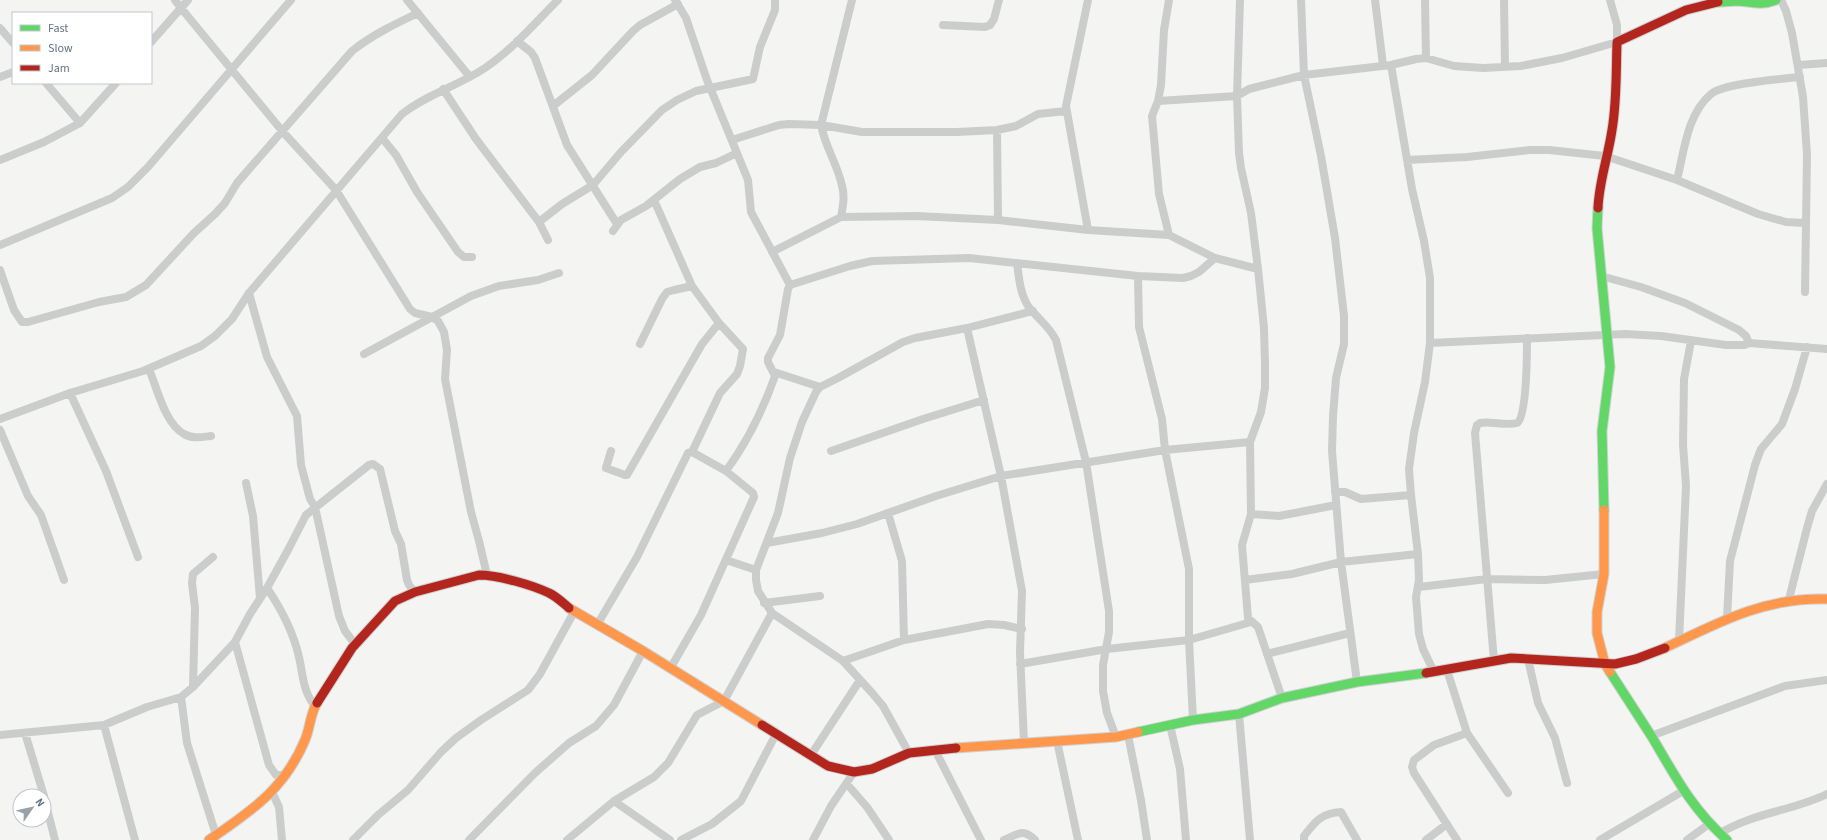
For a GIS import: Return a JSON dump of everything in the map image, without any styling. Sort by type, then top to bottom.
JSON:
[{"type":"street","points":[[175,0],[283,132],[336,190],[406,304],[415,313],[432,317],[441,325],[446,340],[445,378],[471,512],[480,541],[487,575]]},
{"type":"street","points":[[152,41],[188,0]]},
{"type":"street","points":[[0,245],[112,198],[128,187],[232,71],[291,0]]},
{"type":"street","points":[[407,0],[470,77]]},
{"type":"street","points":[[0,419],[70,393],[149,369],[202,346],[215,336],[232,319],[249,293],[402,114],[411,106],[485,68],[517,41],[558,0]]},
{"type":"street","points":[[539,222],[562,204],[593,185],[621,152],[662,110],[677,100],[696,92],[753,79],[760,47],[775,10],[775,0]]},
{"type":"street","points":[[841,217],[844,199],[843,187],[823,137],[821,125],[852,0]]},
{"type":"street","points":[[943,25],[985,27],[990,25],[994,20],[999,0]]},
{"type":"street","points":[[1088,0],[1066,111],[1088,230]]},
{"type":"street","points":[[1169,0],[1164,30],[1161,85],[1158,101],[1152,116],[1159,194],[1169,235]]},
{"type":"street","points":[[1240,0],[1238,96],[1241,168],[1250,213],[1258,269],[1264,328],[1265,388],[1261,412],[1250,442],[1250,514],[1242,546],[1248,618],[1258,627],[1282,698]]},
{"type":"street","points":[[1301,0],[1304,76],[1321,156],[1335,238],[1344,316],[1344,344],[1336,378],[1332,451],[1341,562],[1357,682]]},
{"type":"street","points":[[1375,0],[1412,189],[1428,258],[1430,278],[1430,343],[1409,469],[1418,554],[1419,587],[1416,597],[1419,634],[1423,649],[1434,672]]},
{"type":"street","points":[[1425,0],[1426,58]]},
{"type":"street","points":[[1504,0],[1505,67]]},
{"type":"street","points":[[1610,0],[1616,25],[1618,42],[1615,106],[1598,190],[1597,220],[1600,276],[1610,367],[1602,431],[1605,531],[1604,574],[1597,612],[1597,633],[1605,664],[1651,736],[1683,791],[1709,824],[1727,840]]},
{"type":"street","points":[[1158,101],[1238,96],[1242,91],[1248,89],[1304,76],[1387,65],[1426,58],[1454,66],[1483,68],[1521,66],[1562,58],[1618,42],[1686,10],[1711,3],[1744,1],[1765,4],[1776,0]]},
{"type":"street","points":[[1781,0],[1786,11],[1799,65],[1808,154],[1804,292]]},
{"type":"street","points":[[554,106],[592,75],[633,31],[676,2],[686,18],[710,89],[750,186],[751,212],[790,285]]},
{"type":"street","points":[[0,270],[14,310],[22,322],[28,322],[99,302],[126,297],[146,285],[194,233],[225,203],[237,183],[352,51],[371,37],[418,13]]},
{"type":"street","points":[[0,28],[12,42]]},
{"type":"street","points":[[517,41],[531,52],[535,58],[567,144],[593,185],[615,227],[700,166],[716,163],[737,153]]},
{"type":"street","points":[[1799,65],[1827,64]]},
{"type":"street","points":[[0,77],[12,72]]},
{"type":"street","points":[[1677,180],[1692,122],[1701,105],[1712,93],[1726,87],[1800,77]]},
{"type":"street","points":[[47,84],[80,123]]},
{"type":"street","points":[[0,160],[44,142],[80,123],[115,84]]},
{"type":"street","points":[[443,89],[476,139],[539,222],[548,240]]},
{"type":"street","points":[[732,140],[779,125],[821,125],[862,132],[957,132],[997,130],[1016,126],[1038,114],[1066,111]]},
{"type":"street","points":[[997,130],[998,220]]},
{"type":"street","points":[[382,138],[396,155],[417,192],[458,252],[464,257],[472,257]]},
{"type":"street","points":[[1407,160],[1467,157],[1530,150],[1606,156],[1677,180],[1758,214],[1786,222],[1805,223]]},
{"type":"street","points":[[597,625],[637,557],[688,453],[692,452],[720,393],[737,374],[743,353],[740,345],[719,323],[692,286],[654,200]]},
{"type":"street","points":[[772,252],[841,217],[916,216],[998,220],[1088,230],[1169,235],[1215,258],[1258,269]]},
{"type":"street","points":[[790,285],[850,266],[872,261],[969,258],[1138,276],[1183,278],[1191,276],[1215,258]]},
{"type":"street","points":[[1017,263],[1024,299],[1033,312],[1052,331],[1056,340],[1086,462],[1109,611],[1107,649],[1103,665],[1103,691],[1107,713],[1116,738]]},
{"type":"street","points":[[364,354],[471,296],[499,286],[538,280],[559,273]]},
{"type":"street","points":[[1138,276],[1139,327],[1162,419],[1165,450],[1189,569],[1189,640],[1193,720]]},
{"type":"street","points":[[1600,276],[1641,287],[1685,303],[1739,330],[1746,336],[1750,343]]},
{"type":"street","points":[[790,285],[780,335],[768,358],[769,366],[774,372],[820,387]]},
{"type":"street","points":[[640,344],[662,299],[667,292],[692,286]]},
{"type":"street","points":[[249,293],[267,357],[297,416],[301,466],[310,499],[315,506],[339,616],[345,631],[355,644]]},
{"type":"street","points":[[909,753],[883,706],[843,661],[772,614],[758,591],[756,570],[778,513],[790,458],[808,410],[816,392],[820,387],[903,342],[1033,312]]},
{"type":"street","points":[[611,450],[606,468],[627,475],[702,344],[719,323]]},
{"type":"street","points":[[967,328],[1001,476],[1022,591],[1020,664],[1024,743]]},
{"type":"street","points":[[1430,343],[1607,335],[1661,336],[1726,345],[1745,345],[1750,343],[1827,348]]},
{"type":"street","points":[[1494,662],[1476,429],[1477,425],[1480,423],[1512,423],[1521,420],[1524,401],[1527,338]]},
{"type":"street","points":[[1679,641],[1686,486],[1683,445],[1684,379],[1691,341]]},
{"type":"street","points":[[1727,618],[1730,561],[1755,465],[1761,449],[1782,424],[1795,390],[1807,347]]},
{"type":"street","points":[[149,369],[167,414],[176,428],[184,435],[192,437],[211,436]]},
{"type":"street","points":[[726,471],[741,450],[765,403],[775,376],[774,372]]},
{"type":"street","points":[[70,393],[106,471],[138,557]]},
{"type":"street","points":[[831,451],[923,419],[984,400]]},
{"type":"street","points":[[0,430],[28,496],[40,515],[64,580]]},
{"type":"street","points":[[767,543],[822,533],[857,524],[1001,476],[1165,450],[1250,442]]},
{"type":"street","points":[[670,669],[701,615],[754,497],[753,493],[726,471],[692,452]]},
{"type":"street","points":[[0,735],[104,725],[147,707],[181,697],[193,688],[235,642],[250,614],[267,588],[306,515],[315,506],[369,465],[373,464],[377,466],[383,477],[395,531],[401,544],[407,580],[415,592]]},
{"type":"street","points":[[246,483],[253,516],[260,598]]},
{"type":"street","points":[[1789,599],[1806,528],[1816,504],[1827,484]]},
{"type":"street","points":[[1335,492],[1345,492],[1361,499],[1411,495]]},
{"type":"street","points":[[1250,514],[1279,516],[1336,505]]},
{"type":"street","points":[[888,513],[902,561],[904,640]]},
{"type":"street","points":[[1245,580],[1292,574],[1341,562],[1418,554]]},
{"type":"street","points":[[193,688],[195,608],[192,574],[213,557]]},
{"type":"street","points":[[726,560],[756,570]]},
{"type":"street","points":[[1419,587],[1487,579],[1545,580],[1604,574]]},
{"type":"street","points":[[181,697],[187,743],[213,838],[250,812],[272,792],[287,775],[305,740],[315,706],[355,644],[392,604],[415,592],[458,580],[487,575],[518,582],[550,593],[574,612],[643,651],[828,766],[854,772],[872,769],[909,753],[1024,743],[1116,738],[1193,720],[1239,714],[1282,698],[1357,682],[1447,670],[1510,658],[1605,664],[1619,663],[1652,654],[1727,618],[1789,599],[1803,597],[1827,599]]},
{"type":"street","points":[[267,588],[282,610],[290,627],[299,657],[306,694],[315,706]]},
{"type":"street","points":[[764,603],[820,596]]},
{"type":"street","points":[[353,840],[378,815],[408,790],[441,752],[456,738],[480,720],[528,690],[540,674],[574,612]]},
{"type":"street","points":[[567,840],[614,801],[657,774],[668,763],[697,714],[724,702],[772,614]]},
{"type":"street","points":[[1020,664],[1107,649],[1189,640],[1251,622]]},
{"type":"street","points":[[843,661],[904,640],[988,624],[1004,625],[1022,629]]},
{"type":"street","points":[[1267,654],[1350,633]]},
{"type":"street","points":[[235,642],[269,765],[276,775],[287,775]]},
{"type":"street","points":[[469,840],[535,773],[569,743],[596,726],[614,705],[643,651]]},
{"type":"street","points":[[1528,660],[1538,703],[1555,738],[1567,783]]},
{"type":"street","points":[[1447,670],[1467,733],[1508,792]]},
{"type":"street","points":[[811,755],[860,680]]},
{"type":"street","points":[[1651,736],[1785,686],[1827,680]]},
{"type":"street","points":[[1239,714],[1250,840]]},
{"type":"street","points":[[104,725],[135,840]]},
{"type":"street","points":[[1170,725],[1180,769],[1186,840]]},
{"type":"street","points":[[25,733],[41,788]]},
{"type":"street","points":[[1457,840],[1414,773],[1412,767],[1414,760],[1434,745],[1467,733]]},
{"type":"street","points":[[680,840],[712,824],[741,801],[776,734]]},
{"type":"street","points":[[1128,735],[1141,800],[1147,840]]},
{"type":"street","points":[[1057,742],[1078,840]]},
{"type":"street","points":[[935,750],[981,840]]},
{"type":"street","points":[[813,840],[832,806],[854,772]]},
{"type":"street","points":[[847,784],[867,807],[889,840]]},
{"type":"street","points":[[1600,840],[1683,791]]},
{"type":"street","points":[[272,792],[279,807],[282,840]]},
{"type":"street","points":[[1720,833],[1746,820],[1809,802],[1827,794]]},
{"type":"street","points":[[614,801],[670,840]]},
{"type":"street","points":[[1304,840],[1304,836],[1316,820],[1329,813],[1341,812],[1357,840]]},
{"type":"street","points":[[1426,840],[1448,824]]},
{"type":"street","points":[[1687,840],[1709,824]]},
{"type":"street","points":[[52,828],[55,840]]},
{"type":"street","points":[[1004,840],[1022,832],[1028,833],[1035,840]]},
{"type":"traffic: fast","points":[[1718,2],[1738,1],[1761,3],[1776,0]]},
{"type":"traffic: fast","points":[[1598,208],[1597,228],[1610,367],[1602,431],[1604,510]]},
{"type":"traffic: fast","points":[[1610,672],[1685,792],[1704,816],[1727,840]]},
{"type":"traffic: fast","points":[[1138,732],[1193,720],[1239,714],[1282,698],[1357,682],[1426,673]]},
{"type":"traffic: slow","points":[[1604,510],[1604,574],[1597,612],[1597,633],[1605,664],[1610,672]]},
{"type":"traffic: slow","points":[[1665,648],[1704,629],[1743,613],[1783,602],[1804,599],[1827,599]]},
{"type":"traffic: slow","points":[[569,608],[643,651],[762,725]]},
{"type":"traffic: slow","points":[[209,840],[265,798],[287,773],[305,740],[317,703]]},
{"type":"traffic: slow","points":[[956,748],[1116,737],[1138,732]]},
{"type":"traffic: jam","points":[[1598,208],[1600,189],[1614,119],[1617,42],[1686,10],[1718,2]]},
{"type":"traffic: jam","points":[[317,703],[352,648],[395,601],[415,592],[479,575],[487,575],[515,581],[542,590],[554,596],[569,608]]},
{"type":"traffic: jam","points":[[1426,673],[1511,658],[1615,664],[1636,659],[1665,648]]},
{"type":"traffic: jam","points":[[762,725],[828,766],[854,772],[872,769],[909,753],[956,748]]}]
